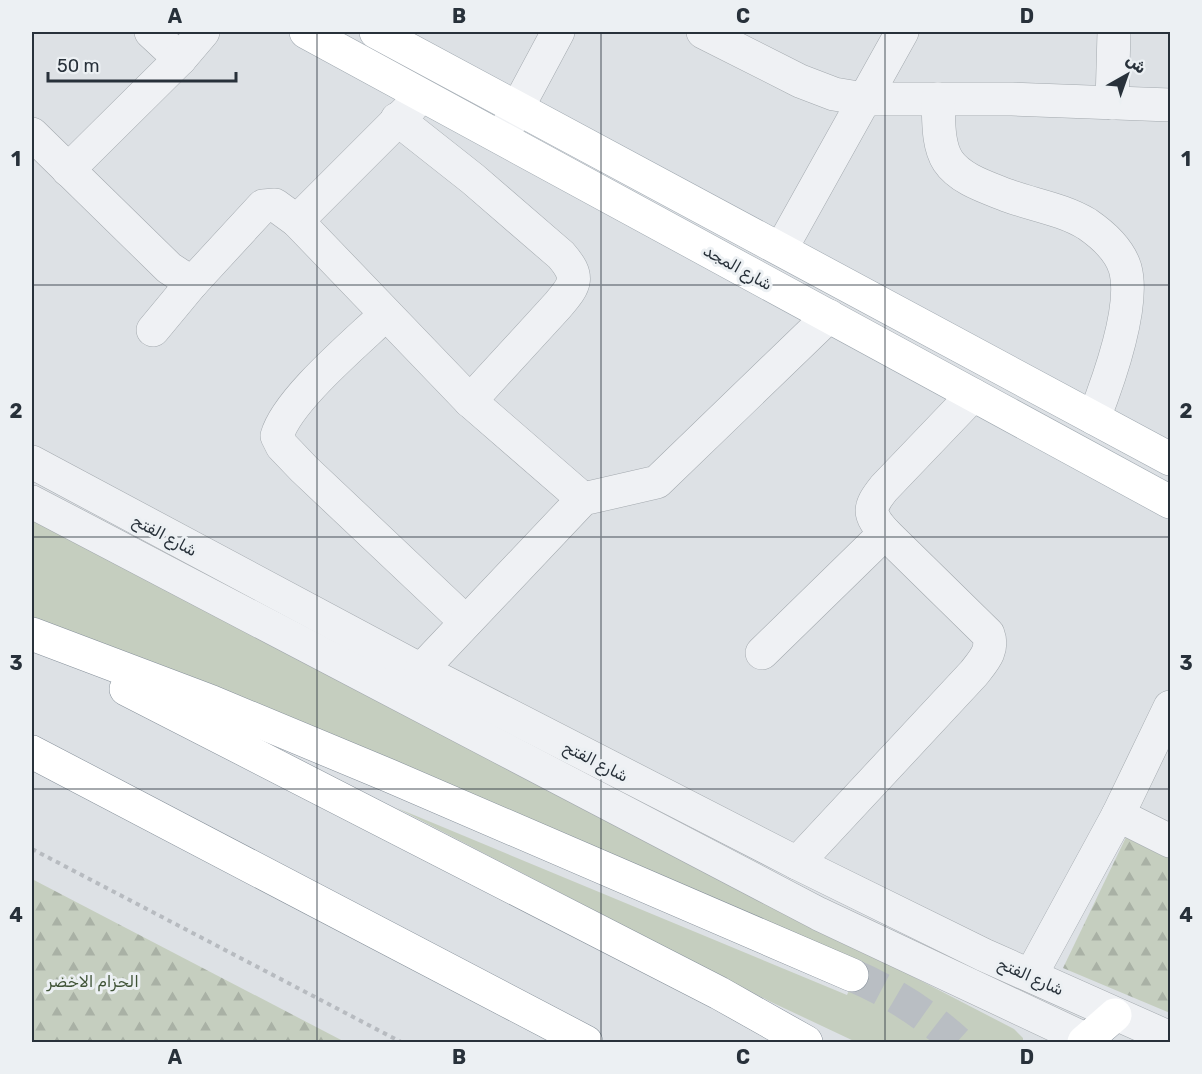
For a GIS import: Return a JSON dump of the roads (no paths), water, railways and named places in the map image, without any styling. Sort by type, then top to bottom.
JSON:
[{"type":"main road","name":"شارع المجد","points":[[306,32],[1170,502]]},
{"type":"main road","points":[[376,32],[1170,459]]},
{"type":"main road","points":[[32,634],[212,702],[369,767],[852,975]]},
{"type":"main road","points":[[32,639],[476,870],[719,993],[806,1042]]},
{"type":"main road","points":[[32,752],[586,1042]]},
{"type":"main road","points":[[1087,1042],[1115,1015]]},
{"type":"street","points":[[151,32],[180,58]]},
{"type":"street","points":[[68,170],[203,32]]},
{"type":"street","points":[[501,138],[558,32]]},
{"type":"street","points":[[703,32],[800,81],[834,94],[864,99],[1170,105]]},
{"type":"street","points":[[781,249],[902,32]]},
{"type":"street","points":[[1112,103],[1114,32]]},
{"type":"street","points":[[297,221],[397,119],[423,96]]},
{"type":"street","points":[[938,99],[941,148],[948,162],[961,174],[981,186],[1056,210],[1087,224],[1118,252],[1125,270],[1126,293],[1122,328],[1110,375],[1094,418]]},
{"type":"street","points":[[397,119],[457,166],[561,255],[572,268],[575,276],[571,290],[470,401]]},
{"type":"street","points":[[32,134],[169,268],[192,283]]},
{"type":"street","points":[[153,330],[192,283],[263,206],[275,205],[297,221],[470,401],[583,499]]},
{"type":"street","points":[[386,314],[295,403],[281,420],[277,436],[282,446],[304,469],[466,622]]},
{"type":"street","points":[[421,670],[583,499],[657,482],[828,316]]},
{"type":"street","points":[[796,862],[974,673],[988,655],[992,644],[988,634],[885,533],[874,521],[871,511],[874,501],[973,395]]},
{"type":"street","name":"شارع الفتح","points":[[32,462],[421,670],[796,862],[1115,1015],[1170,1038]]},
{"type":"street","name":"شارع الفتح","points":[[32,502],[819,914],[1087,1042]]},
{"type":"street","points":[[762,653],[885,533]]},
{"type":"street","points":[[1031,975],[1118,815],[1170,707]]},
{"type":"street","points":[[1118,815],[1170,841]]},
{"type":"tunnel","points":[[852,975],[907,1004],[957,1042]]},
{"type":"park label","name":"الحزام الاخضر","points":[[93,981]]}]
